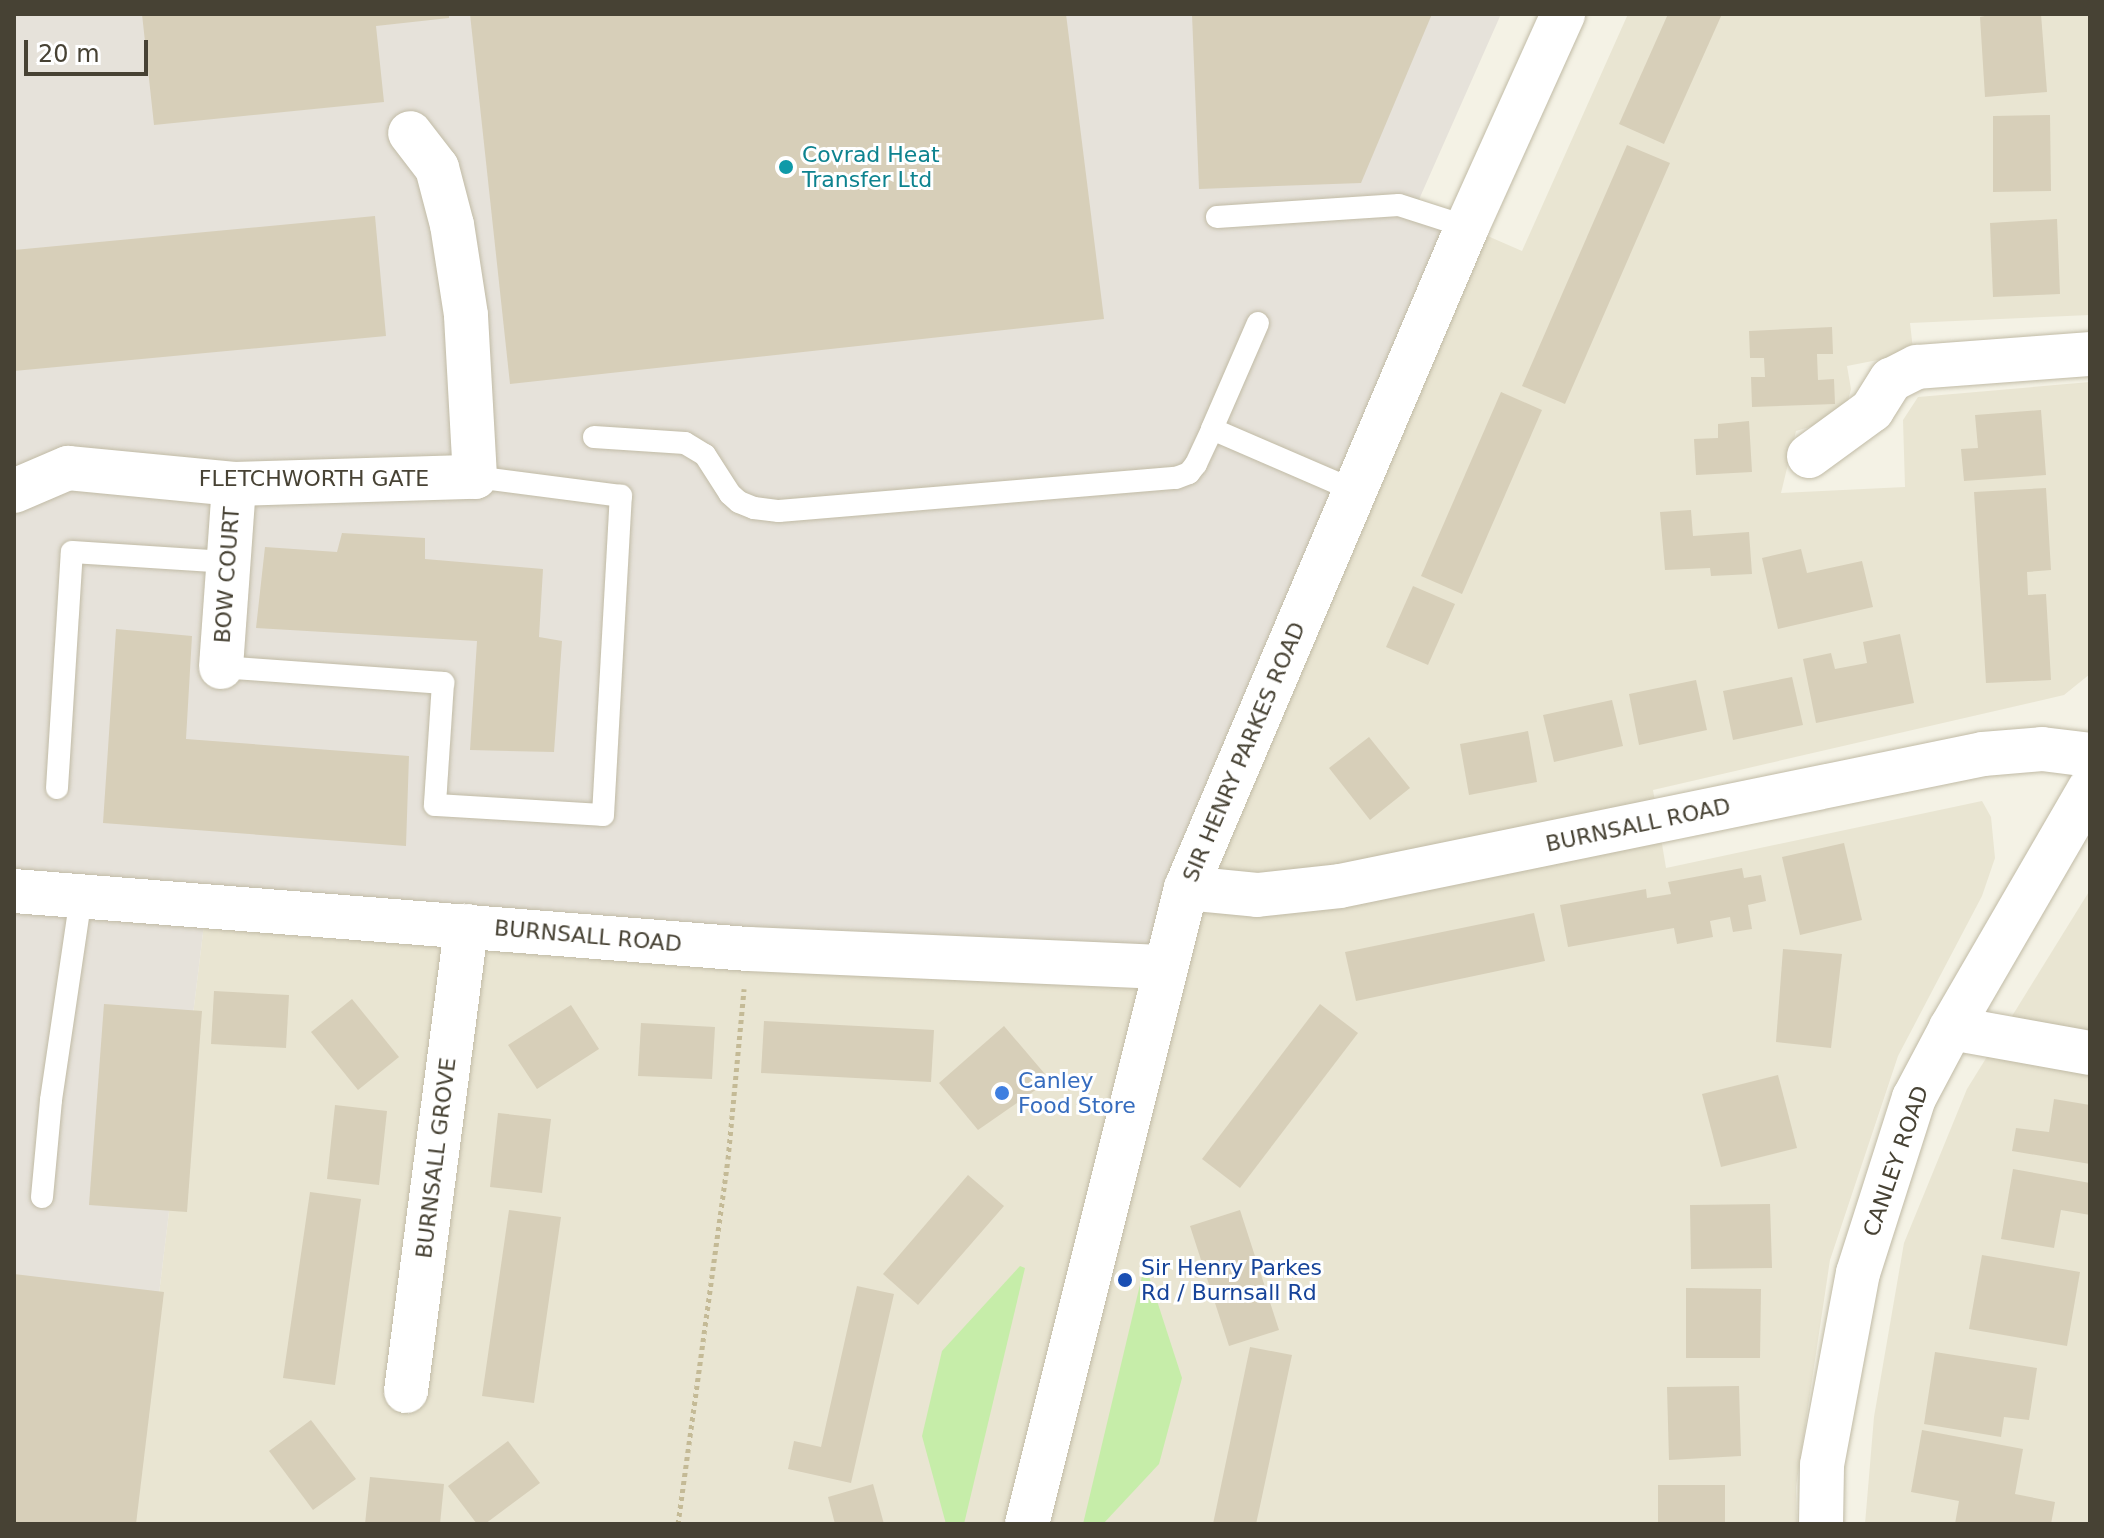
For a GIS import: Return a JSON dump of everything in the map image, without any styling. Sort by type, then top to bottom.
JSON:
[{"type":"street","name":"SIR HENRY PARKES ROAD","points":[[1027,1524],[1163,967],[1186,888],[1467,227],[1563,14]]},
{"type":"street","points":[[410,133],[437,168],[452,225],[466,315],[475,477]]},
{"type":"street","points":[[1809,456],[1872,410],[1891,380],[1917,367],[2090,354]]},
{"type":"street","name":"FLETCHWORTH GATE","points":[[14,491],[68,468],[234,484],[475,477]]},
{"type":"street","name":"BOW COURT","points":[[221,667],[226,562],[234,484]]},
{"type":"street","name":"BURNSALL ROAD","points":[[1186,888],[1257,895],[1340,886],[1983,754],[2042,749],[2090,755]]},
{"type":"street","name":"CANLEY ROAD","points":[[1821,1524],[1822,1465],[1858,1273],[1914,1098],[2090,788]]},
{"type":"street","name":"BURNSALL ROAD","points":[[14,891],[748,949],[1163,967]]},
{"type":"street","name":"BURNSALL GROVE","points":[[406,1391],[466,926]]},
{"type":"street","points":[[1951,1028],[2090,1053]]},
{"type":"lane","points":[[1217,217],[1399,205],[1467,227]]},
{"type":"lane","points":[[594,437],[685,443],[705,455],[730,494],[739,502],[754,508],[779,511],[1176,478],[1189,473],[1196,464],[1258,323]]},
{"type":"lane","points":[[1212,429],[1355,491]]},
{"type":"lane","points":[[221,667],[443,683],[435,805],[603,815],[621,496],[475,477]]},
{"type":"lane","points":[[57,788],[72,552],[226,562]]},
{"type":"lane","points":[[42,1197],[51,1100],[81,898]]},
{"type":"path","points":[[678,1524],[728,1159],[748,949]]},
{"type":"shaded area","points":[[14,14],[1501,14],[1417,204],[1467,227],[1163,967],[206,908],[131,1524],[14,1524]]},
{"type":"shaded area","points":[[1628,14],[2090,14],[2090,315],[1910,323],[1913,349],[1893,357],[1847,366],[1851,389],[1846,409],[1827,422],[1796,431],[1781,493],[1905,487],[1903,420],[1918,397],[2090,382],[2090,674],[2064,695],[1653,790],[1666,868],[1982,801],[1991,817],[1995,858],[1982,896],[1898,1056],[1830,1260],[1796,1487],[1797,1524],[131,1524],[206,908],[1467,227],[1522,251]]},
{"type":"shaded area","points":[[2090,890],[2090,1524],[1865,1524],[1874,1417],[1904,1243],[1967,1089]]},
{"type":"green space","points":[[1020,1266],[1025,1268],[964,1524],[946,1524],[922,1436],[942,1351]]},
{"type":"green space","points":[[1143,1272],[1148,1273],[1182,1378],[1159,1464],[1103,1524],[1083,1524]]},
{"type":"building","points":[[142,14],[449,14],[449,18],[376,26],[384,102],[154,125]]},
{"type":"building","name":"Covrad Heat Transfer Ltd","points":[[470,14],[1066,14],[1104,319],[510,384]]},
{"type":"building","points":[[1192,14],[1432,14],[1361,183],[1199,189]]},
{"type":"building","points":[[1668,14],[1722,14],[1664,144],[1619,124]]},
{"type":"building","points":[[2041,14],[2047,92],[1985,97],[1980,17]]},
{"type":"building","points":[[2050,115],[2051,191],[1993,192],[1993,116]]},
{"type":"building","points":[[1627,145],[1670,163],[1565,404],[1522,386]]},
{"type":"building","points":[[375,216],[386,336],[14,371],[14,250]]},
{"type":"building","points":[[2057,219],[2060,294],[1993,297],[1990,223]]},
{"type":"building","points":[[1832,327],[1833,354],[1817,354],[1818,380],[1834,379],[1835,404],[1752,407],[1751,377],[1765,377],[1764,358],[1750,358],[1749,331]]},
{"type":"building","points":[[1501,392],[1542,410],[1462,594],[1421,576]]},
{"type":"building","points":[[2041,410],[2046,475],[1964,481],[1961,449],[1978,448],[1975,415]]},
{"type":"building","points":[[1749,421],[1752,472],[1696,475],[1694,439],[1718,438],[1718,424]]},
{"type":"building","points":[[2046,488],[2051,570],[2027,572],[2028,595],[2046,594],[2051,680],[1986,683],[1974,492]]},
{"type":"building","points":[[1691,510],[1693,536],[1749,532],[1752,574],[1711,576],[1710,568],[1665,570],[1660,512]]},
{"type":"building","points":[[342,533],[425,538],[425,559],[543,569],[539,637],[562,641],[554,752],[470,750],[477,641],[256,628],[265,547],[337,552]]},
{"type":"building","points":[[1801,549],[1807,573],[1862,561],[1873,607],[1778,629],[1762,558]]},
{"type":"building","points":[[1413,586],[1455,604],[1428,665],[1386,647]]},
{"type":"building","points":[[116,629],[192,636],[186,739],[409,756],[406,846],[103,823]]},
{"type":"building","points":[[1900,634],[1914,703],[1816,723],[1803,659],[1831,653],[1835,669],[1867,663],[1863,642]]},
{"type":"building","points":[[1792,677],[1803,725],[1733,740],[1723,691]]},
{"type":"building","points":[[1696,680],[1707,730],[1639,745],[1629,694]]},
{"type":"building","points":[[1612,700],[1623,746],[1554,762],[1543,715]]},
{"type":"building","points":[[1528,731],[1537,782],[1469,795],[1460,744]]},
{"type":"building","points":[[1369,737],[1410,788],[1370,820],[1329,768]]},
{"type":"building","points":[[1844,843],[1862,920],[1800,935],[1782,857]]},
{"type":"building","points":[[1742,868],[1744,878],[1761,875],[1766,901],[1748,905],[1752,929],[1733,932],[1730,917],[1710,921],[1713,937],[1677,944],[1674,928],[1568,947],[1560,905],[1646,889],[1647,898],[1671,894],[1668,882]]},
{"type":"building","points":[[1534,913],[1545,961],[1356,1001],[1345,952]]},
{"type":"building","points":[[1783,949],[1842,954],[1831,1048],[1776,1042]]},
{"type":"building","points":[[214,991],[289,995],[286,1048],[211,1044]]},
{"type":"building","points":[[352,999],[399,1057],[358,1090],[311,1032]]},
{"type":"building","points":[[104,1004],[202,1011],[187,1212],[89,1205]]},
{"type":"building","points":[[1320,1004],[1358,1033],[1240,1188],[1202,1159]]},
{"type":"building","points":[[571,1005],[599,1049],[537,1089],[508,1045]]},
{"type":"building","points":[[764,1021],[934,1030],[931,1082],[761,1073]]},
{"type":"building","points":[[641,1023],[715,1027],[712,1079],[638,1076]]},
{"type":"building","points":[[1004,1026],[1050,1080],[978,1130],[939,1083]]},
{"type":"building","points":[[1778,1075],[1797,1148],[1721,1167],[1702,1094]]},
{"type":"building","points":[[2054,1099],[2090,1105],[2090,1164],[2012,1151],[2016,1128],[2049,1132]]},
{"type":"building","points":[[335,1105],[387,1111],[379,1185],[327,1179]]},
{"type":"building","points":[[498,1113],[551,1119],[542,1193],[490,1187]]},
{"type":"building","points":[[2013,1169],[2090,1183],[2090,1215],[2061,1210],[2054,1248],[2001,1239]]},
{"type":"building","points":[[968,1175],[1004,1206],[918,1305],[883,1274]]},
{"type":"building","points":[[310,1192],[361,1199],[335,1385],[283,1378]]},
{"type":"building","points":[[1770,1204],[1772,1268],[1691,1269],[1690,1205]]},
{"type":"building","points":[[509,1210],[561,1217],[534,1403],[482,1396]]},
{"type":"building","points":[[1240,1210],[1279,1330],[1229,1346],[1190,1226]]},
{"type":"building","points":[[1982,1255],[2080,1272],[2067,1346],[1969,1329]]},
{"type":"building","points":[[14,1274],[164,1292],[136,1524],[14,1522]]},
{"type":"building","points":[[857,1286],[894,1294],[851,1483],[788,1469],[794,1441],[821,1447]]},
{"type":"building","points":[[1686,1288],[1761,1289],[1760,1358],[1686,1358]]},
{"type":"building","points":[[1250,1347],[1292,1355],[1256,1524],[1213,1524]]},
{"type":"building","points":[[1935,1352],[2037,1368],[2029,1420],[2004,1417],[2001,1437],[1924,1424]]},
{"type":"building","points":[[1739,1386],[1741,1456],[1669,1460],[1667,1387]]},
{"type":"building","points":[[311,1420],[356,1479],[313,1510],[269,1451]]},
{"type":"building","points":[[1922,1430],[2023,1449],[2015,1494],[2055,1502],[2051,1524],[1955,1524],[1959,1501],[1911,1492]]},
{"type":"building","points":[[508,1441],[540,1483],[485,1524],[477,1524],[448,1486]]},
{"type":"building","points":[[370,1477],[444,1484],[440,1524],[365,1524]]},
{"type":"building","points":[[873,1484],[884,1524],[835,1524],[828,1497]]},
{"type":"building","points":[[1658,1485],[1725,1485],[1725,1524],[1658,1524]]},
{"type":"place","name":"Covrad Heat Transfer Ltd","points":[[786,167]]},
{"type":"place","name":"Canley Food Store","points":[[1002,1093]]},
{"type":"place","name":"Sir Henry Parkes Rd / Burnsall Rd","points":[[1125,1280]]}]
